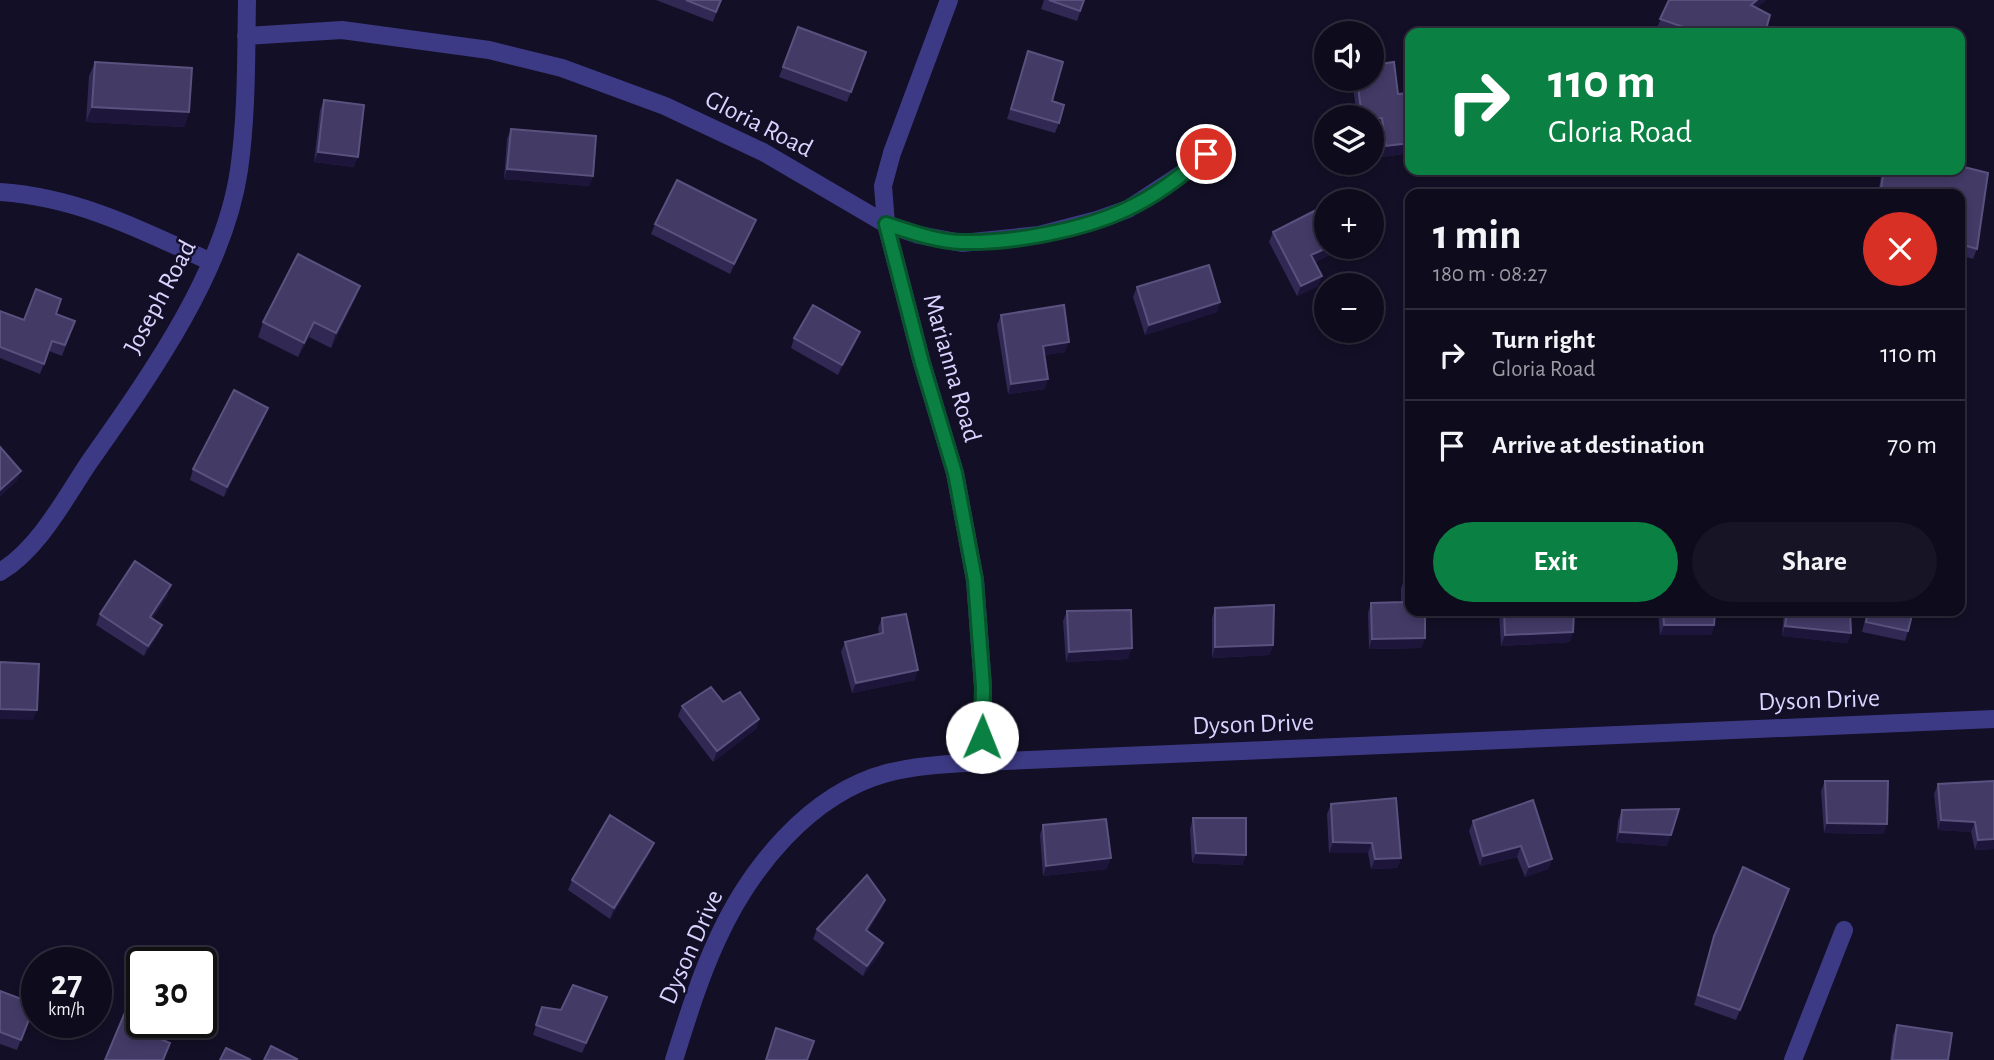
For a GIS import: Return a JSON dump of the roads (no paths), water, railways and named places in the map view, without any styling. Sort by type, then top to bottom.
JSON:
[{"type":"street","name":"Joseph Road","points":[[0,572],[44,531],[138,392],[211,262],[229,215],[239,172],[247,0]]},
{"type":"street","name":"Marianna Road","points":[[949,0],[892,153],[883,186],[886,224],[922,363],[955,473],[975,580],[983,687],[982,762]]},
{"type":"street","name":"Gloria Road","points":[[246,36],[342,30],[489,50],[562,68],[665,106],[763,152],[886,224],[919,235],[962,243],[1051,232],[1128,209],[1194,166],[1219,143]]},
{"type":"street","points":[[0,192],[34,194],[75,204],[211,262]]},
{"type":"street","name":"Dyson Drive","points":[[674,1060],[701,977],[718,937],[741,895],[768,857],[801,822],[842,793],[886,774],[933,765],[982,762],[1994,719]]},
{"type":"street","points":[[1793,1060],[1844,930]]}]
